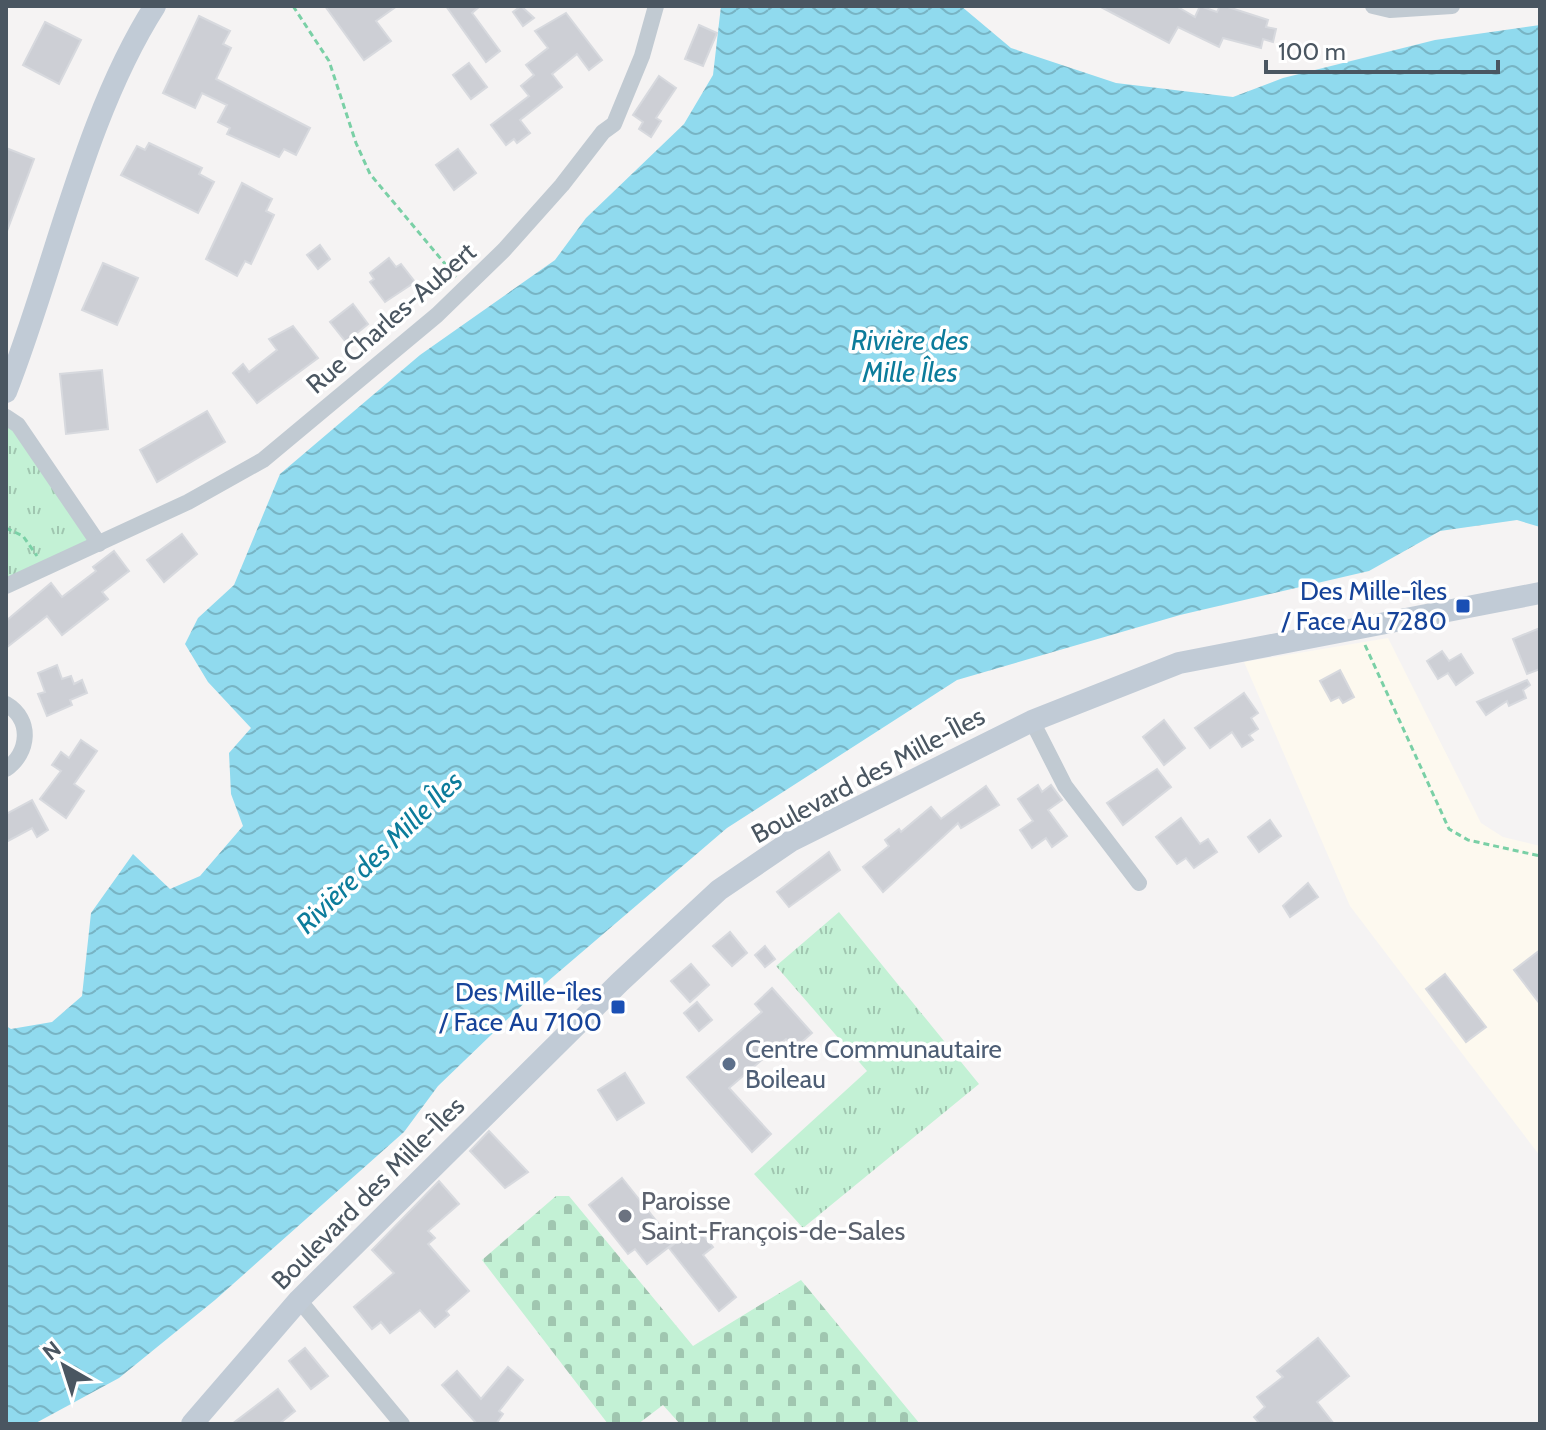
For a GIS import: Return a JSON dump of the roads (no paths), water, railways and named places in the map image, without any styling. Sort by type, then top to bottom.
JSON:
[{"type":"street","points":[[6,392],[93,142],[130,52],[155,6]]},
{"type":"street","name":"Rue Charles-Aubert","points":[[6,586],[188,502],[263,460],[437,315],[562,185],[603,132],[614,124],[642,56],[656,6]]},
{"type":"street","points":[[1373,6],[1390,10],[1446,6]]},
{"type":"street","points":[[6,417],[18,425],[99,544]]},
{"type":"street","name":"Boulevard des Mille-Îles","points":[[192,1424],[299,1300],[620,982],[719,890],[791,841],[1032,721],[1179,663],[1540,593]]},
{"type":"street","points":[[6,704],[19,716],[26,738],[18,760],[6,769]]},
{"type":"street","points":[[1032,721],[1065,786],[1139,883]]},
{"type":"street","points":[[299,1300],[402,1424]]},
{"type":"water","name":"Rivière des Mille Îles","points":[[721,6],[961,6],[1011,48],[1116,83],[1233,97],[1283,78],[1435,40],[1540,25],[1540,527],[1517,520],[1440,531],[1369,571],[1180,615],[957,680],[727,828],[540,988],[438,1086],[404,1132],[215,1300],[119,1378],[34,1424],[6,1424],[6,1026],[11,1029],[52,1022],[82,996],[91,913],[133,854],[170,889],[200,876],[243,826],[231,794],[229,753],[251,728],[208,682],[185,644],[198,618],[234,585],[280,474],[420,355],[555,260],[586,218],[684,124],[713,75]]},
{"type":"place","name":"Des Mille-îles / Face Au 7280","points":[[1463,606]]},
{"type":"place","name":"Des Mille-îles / Face Au 7100","points":[[618,1007]]},
{"type":"place","name":"Centre Communautaire Boileau","points":[[729,1064]]},
{"type":"place","name":"Paroisse Saint-François-de-Sales","points":[[625,1216]]}]
